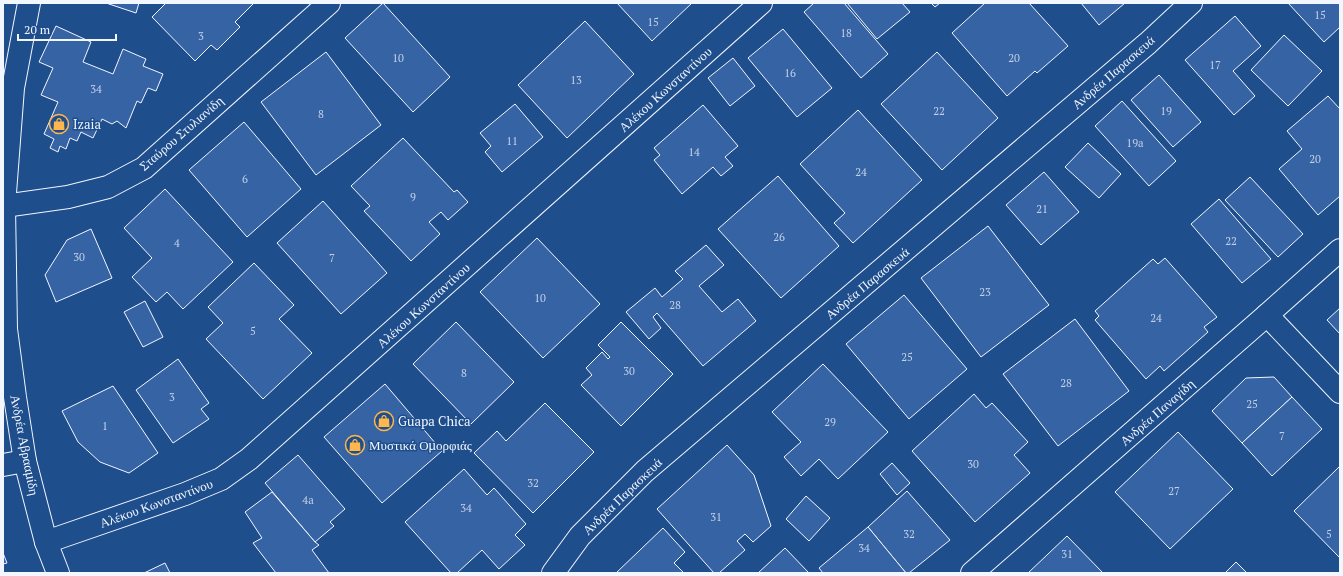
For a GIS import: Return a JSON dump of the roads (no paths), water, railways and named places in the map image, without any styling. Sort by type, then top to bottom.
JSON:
[{"type":"street","name":"Ανδρέα Αβρααμίδη","points":[[28,3],[13,88],[4,206],[6,329],[15,397],[26,461],[46,542],[58,573]]},
{"type":"street","name":"Σταύρου Στυλιανίδη","points":[[4,206],[68,197],[108,187],[144,168],[329,3]]},
{"type":"street","name":"Αλέκου Κωνσταντίνου","points":[[46,542],[185,494],[221,479],[249,459],[761,3]]},
{"type":"street","name":"Ανδρέα Παρασκευά","points":[[553,573],[580,536],[645,472],[1142,48],[1191,3]]},
{"type":"street","name":"Ανδρέα Παναγίδη","points":[[972,573],[1340,250]]},
{"type":"street","points":[[1267,315],[1340,392]]},
{"type":"street","points":[[3,466],[26,461]]},
{"type":"place","name":"Izaia","points":[[59,124]]},
{"type":"place","name":"Guapa Chica","points":[[384,421]]},
{"type":"place","name":"Μυστικά Ομορφιάς","points":[[355,445]]}]
